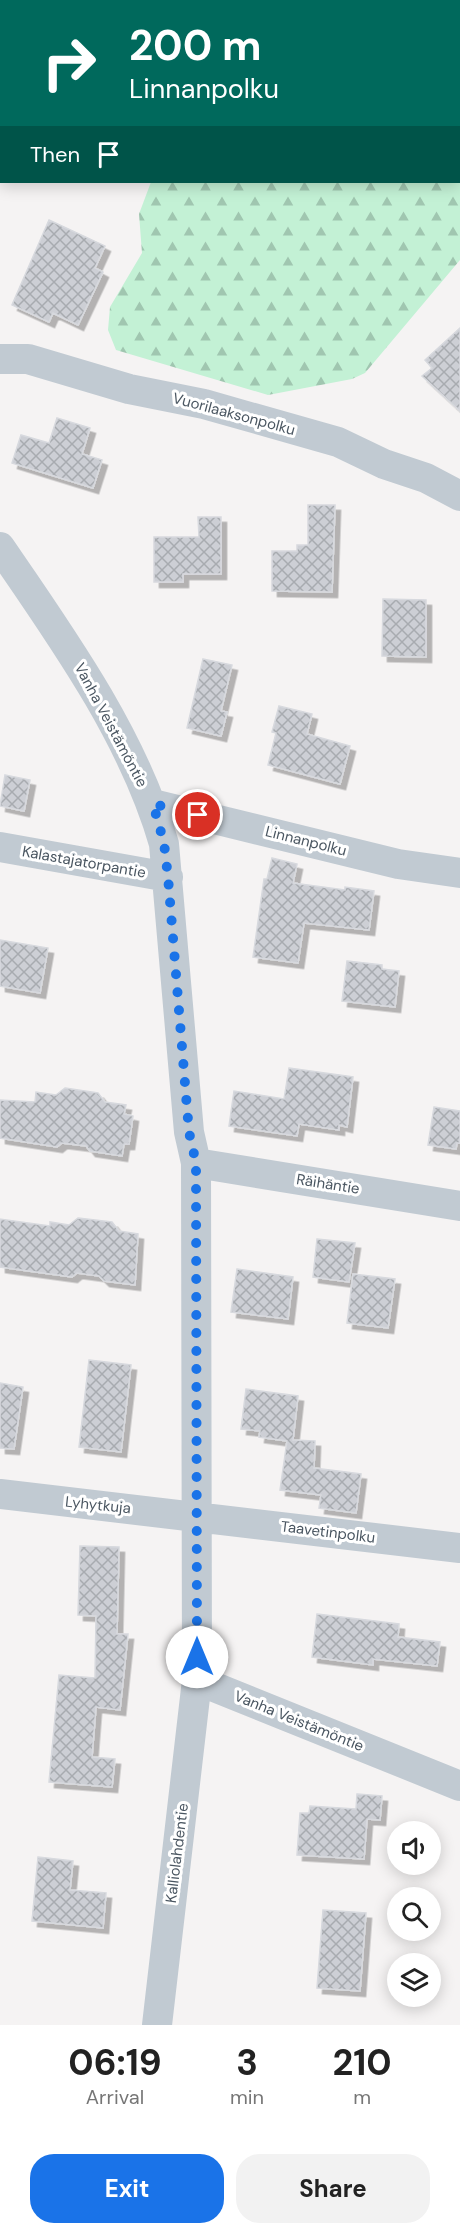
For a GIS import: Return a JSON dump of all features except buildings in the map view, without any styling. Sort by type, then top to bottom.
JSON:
[{"type":"street","name":"Vuorilaaksonpolku","points":[[0,359],[28,359],[129,389],[204,404],[338,442],[384,464],[426,478],[460,496]]},
{"type":"street","name":"Vanha Veistämöntie","points":[[0,547],[67,644],[153,804],[164,843],[189,1132],[196,1163],[197,1680],[460,1786]]},
{"type":"street","name":"Linnanpolku","points":[[153,804],[398,864],[459,871]]},
{"type":"street","name":"Kalastajatorpantie","points":[[0,848],[168,877]]},
{"type":"street","name":"Räihäntie","points":[[196,1163],[460,1206]]},
{"type":"street","name":"Lyhytkuja","points":[[0,1494],[197,1517]]},
{"type":"street","name":"Taavetinpolku","points":[[197,1517],[460,1548]]},
{"type":"street","name":"Kalliolahdentie","points":[[157,2025],[197,1680]]},
{"type":"green space","points":[[151,183],[460,183],[460,260],[365,373],[352,379],[268,395],[116,350],[108,330],[110,307],[142,253],[139,214]]},
{"type":"route","points":[[197,1657],[196,1163],[189,1132],[178,978],[164,843],[153,804],[198,815]]}]
